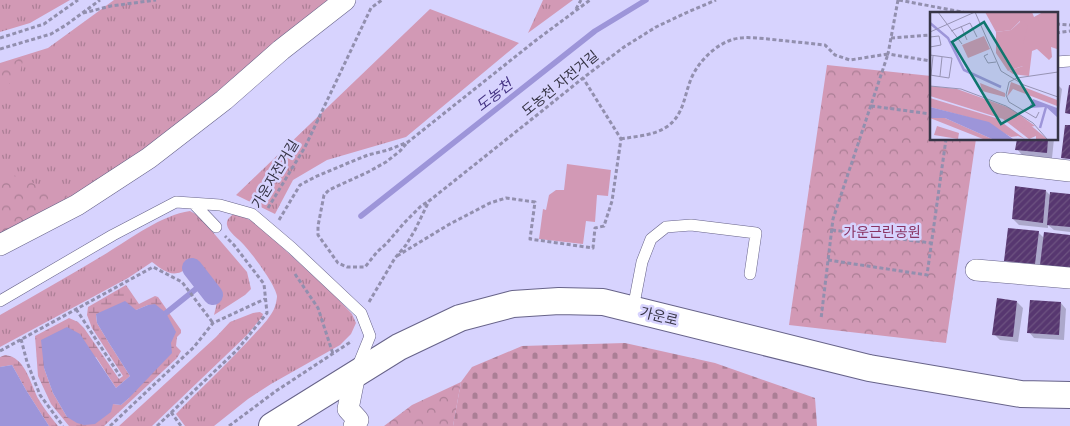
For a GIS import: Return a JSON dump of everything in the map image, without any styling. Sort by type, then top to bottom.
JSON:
[{"type":"street","points":[[0,245],[77,205],[149,158],[224,100],[281,50],[345,0]]},
{"type":"street","points":[[1000,163],[1070,171]]},
{"type":"street","points":[[976,270],[1070,278]]},
{"type":"street","name":"가운로","points":[[272,426],[399,347],[460,318],[513,304],[559,301],[603,302],[870,368],[1021,394],[1070,395]]},
{"type":"street","points":[[354,426],[358,420],[348,409],[355,374]]},
{"type":"lane","points":[[0,301],[113,235],[176,202],[220,205],[252,214],[260,220],[361,313],[370,336],[355,374]]},
{"type":"lane","points":[[194,204],[216,227]]},
{"type":"lane","points":[[633,309],[642,262],[651,239],[666,227],[691,225],[756,233],[750,274]]},
{"type":"path","points":[[0,38],[44,24],[78,0]]},
{"type":"path","points":[[0,49],[51,34],[100,0]]},
{"type":"path","points":[[82,13],[111,6],[156,0]]},
{"type":"path","name":"가운자전거길","points":[[260,220],[305,147],[370,8],[382,0]]},
{"type":"path","points":[[576,10],[581,0]]},
{"type":"path","name":"도농천 자전거길","points":[[590,0],[408,142],[400,152],[368,172],[329,190],[324,195],[318,235],[338,263],[347,267],[366,267],[377,252],[421,206],[542,112],[582,78],[624,47],[656,27],[716,0]]},
{"type":"path","points":[[821,319],[833,219],[888,54],[899,0],[962,12]]},
{"type":"path","points":[[891,38],[930,35]]},
{"type":"path","points":[[621,139],[648,135],[659,131],[674,120],[682,110],[691,79],[696,69],[719,45],[732,39],[752,38],[826,45],[835,55],[850,60],[888,54],[930,61]]},
{"type":"path","points":[[395,258],[448,225],[490,203],[506,198],[535,202],[530,239],[593,248],[596,228],[604,226],[612,201],[621,139],[582,78]]},
{"type":"path","points":[[871,106],[930,114]]},
{"type":"path","points":[[828,260],[927,275],[946,140]]},
{"type":"path","name":"도농천 자전거길","points":[[272,231],[300,185],[348,162],[408,142]]},
{"type":"path","name":"도농천 자전거길","points":[[361,313],[376,292],[395,258],[406,245],[429,201]]},
{"type":"path","points":[[157,426],[237,350],[267,313],[264,284],[234,245],[216,227]]},
{"type":"path","points":[[832,230],[931,243]]},
{"type":"path","points":[[0,351],[153,267],[182,282],[213,323]]},
{"type":"path","points":[[293,271],[318,308],[333,354]]},
{"type":"path","points":[[110,426],[194,347],[213,323],[265,299]]},
{"type":"path","points":[[76,309],[120,376]]},
{"type":"path","points":[[21,339],[27,362],[40,395],[63,426]]},
{"type":"path","points":[[229,426],[276,391],[355,339]]},
{"type":"path","points":[[172,412],[181,426]]},
{"type":"green space","points":[[0,0],[70,0],[30,23],[0,32]]},
{"type":"green space","points":[[114,0],[338,0],[104,182],[0,238],[0,63],[48,48]]},
{"type":"green space","points":[[543,0],[573,0],[528,33]]},
{"type":"green space","points":[[430,9],[519,43],[406,137],[327,160],[293,180],[275,214],[236,195]]},
{"type":"green space","points":[[24,56],[19,77],[0,90],[0,69]]},
{"type":"green space","name":"가운근린공원","points":[[827,65],[930,76],[930,140],[976,140],[946,343],[789,325]]},
{"type":"green space","points":[[567,164],[611,170],[608,196],[597,195],[595,222],[586,221],[583,244],[539,239],[543,209],[546,210],[549,195],[556,190],[564,190]]},
{"type":"green space","points":[[3,171],[75,199],[0,233],[0,174]]},
{"type":"green space","points":[[190,211],[199,216],[247,272],[251,289],[245,295],[214,315],[219,295],[194,264],[181,272],[173,273],[165,271],[152,262],[128,278],[0,347],[0,315],[81,269],[147,228],[179,213]]},
{"type":"green space","points":[[235,213],[256,223],[336,297],[352,314],[356,323],[351,334],[340,345],[271,384],[248,399],[214,426],[185,426],[176,414],[262,326],[273,311],[276,302],[277,296],[268,277],[258,262],[228,228],[228,219]]},
{"type":"green space","points":[[126,285],[139,304],[155,296],[158,297],[181,330],[177,337],[176,346],[181,351],[177,358],[104,426],[69,426],[51,404],[38,376],[35,336],[69,318],[78,322],[119,379],[123,376],[92,328],[87,315],[88,307]],"holes":[[[148,305],[129,398],[121,405],[113,404],[67,417],[53,393],[44,368],[96,357],[116,388],[130,376],[97,323],[96,315],[136,310]]]},
{"type":"green space","points":[[260,312],[263,314],[262,317],[246,336],[152,426],[119,426],[230,322]]},
{"type":"green space","points":[[625,343],[715,363],[815,398],[817,426],[453,426],[461,382],[472,367],[522,346]]},
{"type":"green space","points":[[5,355],[12,357],[23,366],[39,400],[58,426],[49,426],[12,365],[0,367],[0,357]]},
{"type":"green space","points":[[461,382],[453,426],[384,426],[412,405]]},
{"type":"shaded area","points":[[125,301],[136,310],[155,304],[166,313],[176,332],[171,343],[172,353],[121,405],[113,404],[111,412],[95,424],[84,425],[77,423],[67,417],[53,393],[44,368],[41,340],[67,327],[80,334],[116,388],[130,376],[97,323],[96,314]]},
{"type":"shaded area","points":[[12,365],[49,426],[0,426],[0,367]]},
{"type":"building","points":[[1070,85],[1070,114],[1065,113]]},
{"type":"building","points":[[1065,125],[1070,125],[1070,159],[1061,158]]},
{"type":"building","points":[[1017,140],[1048,140],[1047,153],[1015,150]]},
{"type":"building","points":[[1015,186],[1046,190],[1043,223],[1012,219]]},
{"type":"building","points":[[1050,192],[1070,194],[1070,227],[1047,225]]},
{"type":"building","points":[[1008,228],[1039,231],[1035,264],[1004,261]]},
{"type":"building","points":[[1044,232],[1070,235],[1070,268],[1040,265]]},
{"type":"building","points":[[997,298],[1017,301],[1013,337],[992,335]]},
{"type":"building","points":[[1030,300],[1061,302],[1059,335],[1027,333]]},
{"type":"waterway","name":"도농천","points":[[361,216],[595,31],[646,0]]},
{"type":"waterway","name":"도농천","points":[[192,268],[213,295]]},
{"type":"waterway","name":"도농천","points":[[166,313],[207,280]]}]
